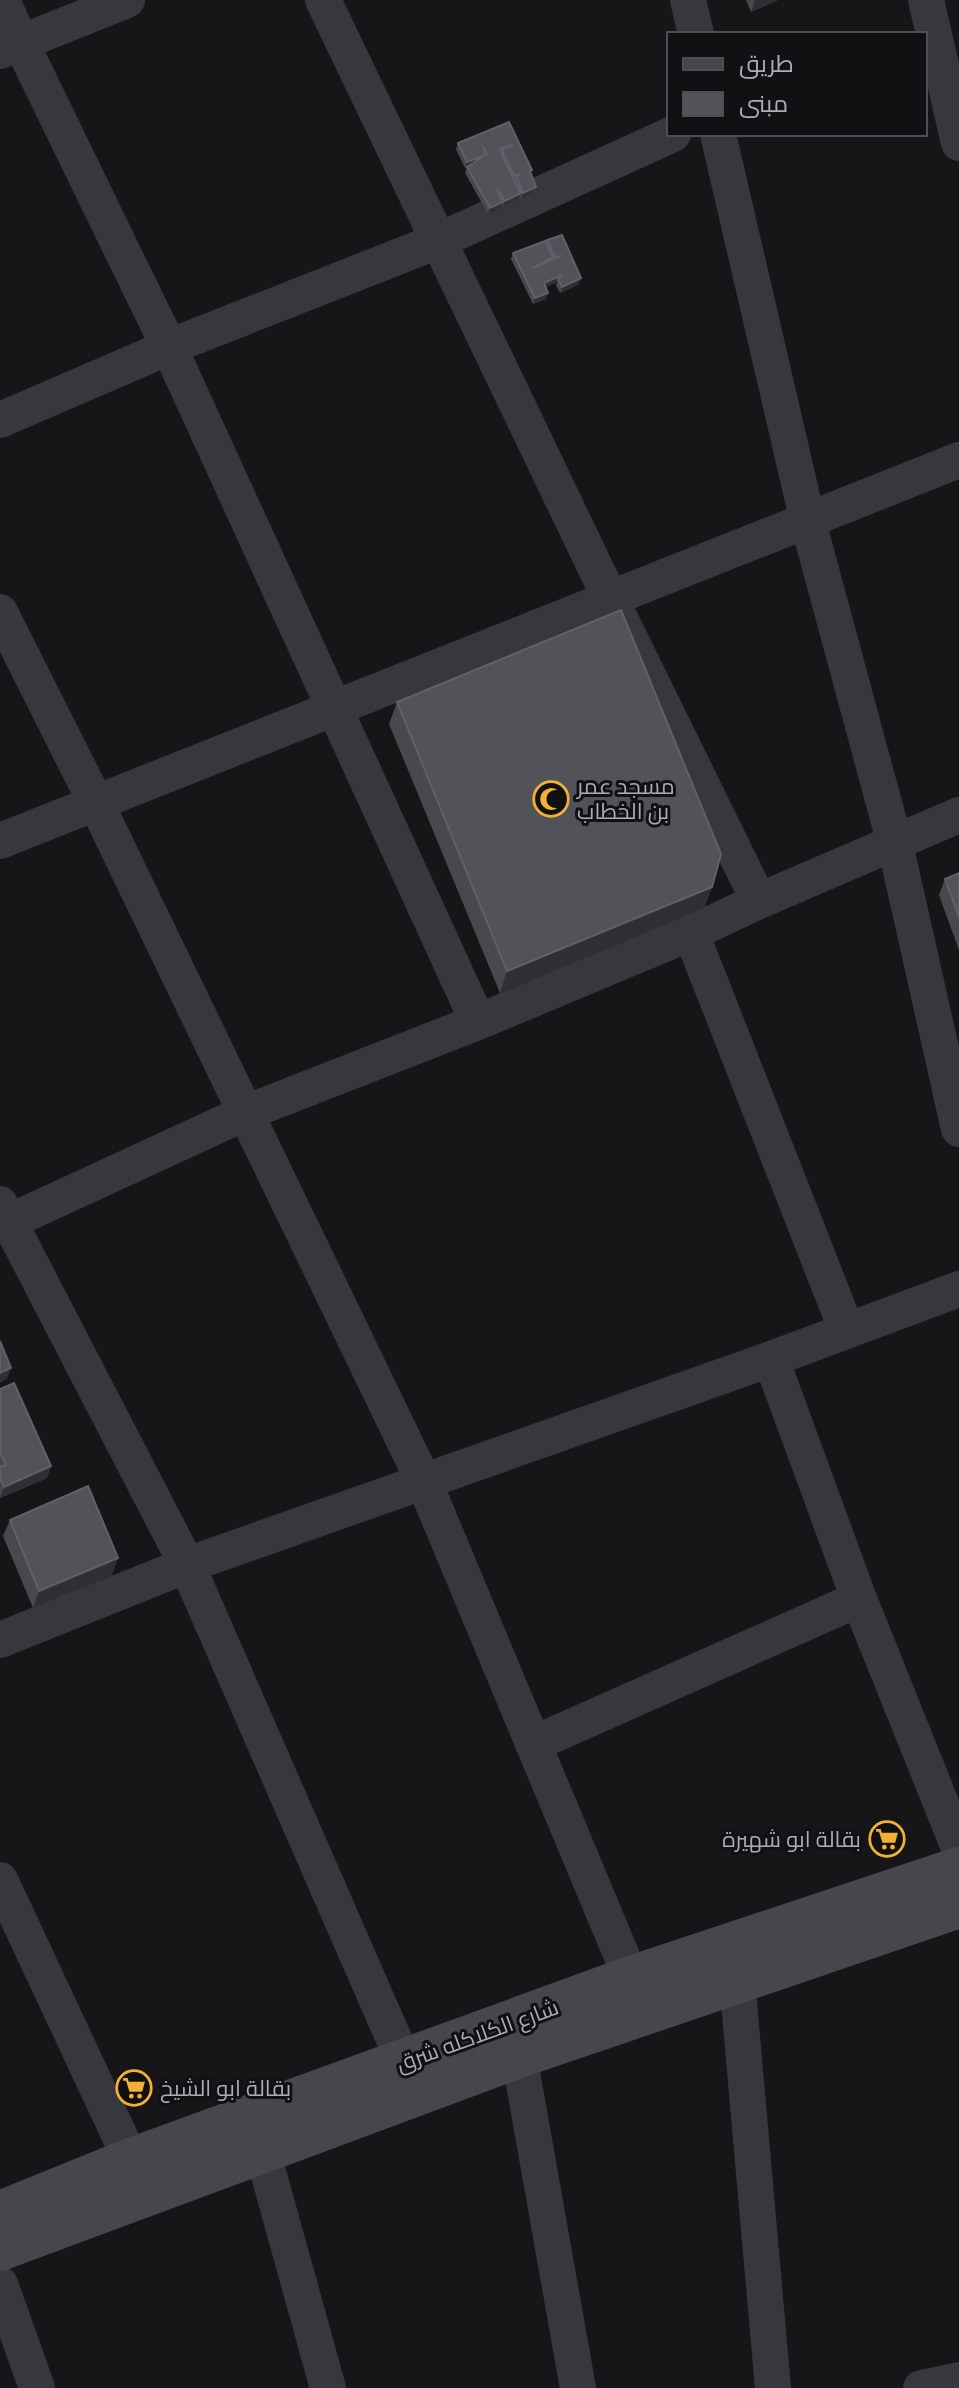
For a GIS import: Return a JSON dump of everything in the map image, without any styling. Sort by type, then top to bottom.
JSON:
[{"type":"street","points":[[2,0],[10,47],[169,347],[478,1022]]},
{"type":"street","points":[[10,47],[127,0]]},
{"type":"street","points":[[323,0],[759,901]]},
{"type":"street","points":[[688,0],[696,32]]},
{"type":"street","points":[[934,20],[959,143]]},
{"type":"street","points":[[0,420],[169,347],[438,241],[669,136]]},
{"type":"street","points":[[718,136],[808,522],[895,844],[959,1129]]},
{"type":"street","points":[[0,841],[959,460]]},
{"type":"street","points":[[0,612],[95,801],[424,1482],[631,1978]]},
{"type":"street","points":[[404,2062],[187,1565],[3,1218],[245,1113],[478,1022],[691,933],[959,815]]},
{"type":"street","points":[[691,933],[847,1331]]},
{"type":"street","points":[[0,1640],[187,1565],[771,1359],[959,1289]]},
{"type":"street","points":[[771,1359],[859,1599],[959,1848]]},
{"type":"street","points":[[533,1744],[859,1599]]},
{"type":"street","name":"شارع الكلاكله شرق","points":[[0,2213],[131,2160],[631,1978],[959,1869]]},
{"type":"street","points":[[0,1880],[131,2160]]},
{"type":"street","name":"شارع الكلاكله شرق","points":[[0,2249],[519,2056],[959,1906]]},
{"type":"street","points":[[737,1980],[773,2388]]},
{"type":"street","points":[[519,2056],[578,2388]]},
{"type":"street","points":[[262,2150],[328,2388]]},
{"type":"street","points":[[0,2284],[37,2388]]},
{"type":"street","points":[[921,2388],[959,2380]]},
{"type":"building","points":[[509,122],[532,170],[536,187],[523,193],[516,177],[520,174],[514,176],[502,150],[513,145],[500,148],[521,193],[505,201],[497,188],[503,202],[490,208],[467,167],[485,155],[467,162],[458,143]]},
{"type":"building","points":[[562,235],[581,278],[562,287],[558,279],[562,275],[544,283],[548,293],[535,298],[513,253],[545,241],[553,257],[533,268],[561,256],[555,257],[547,240]]},
{"type":"building","name":"مسجد عمر بن الخطاب","points":[[621,610],[721,854],[712,887],[507,971],[397,702]]},
{"type":"building","points":[[959,873],[959,917],[945,879]]},
{"type":"building","points":[[0,1341],[11,1368],[0,1373]]},
{"type":"building","points":[[14,1383],[51,1466],[4,1487],[0,1478],[0,1467],[6,1465],[0,1452],[0,1389]]},
{"type":"building","points":[[88,1486],[118,1558],[39,1591],[10,1520]]},
{"type":"place","name":"مسجد عمر بن الخطاب","points":[[551,799]]},
{"type":"place","name":"بقالة ابو شهيرة","points":[[887,1839]]},
{"type":"place","name":"بقالة ابو الشيخ","points":[[134,2088]]}]
